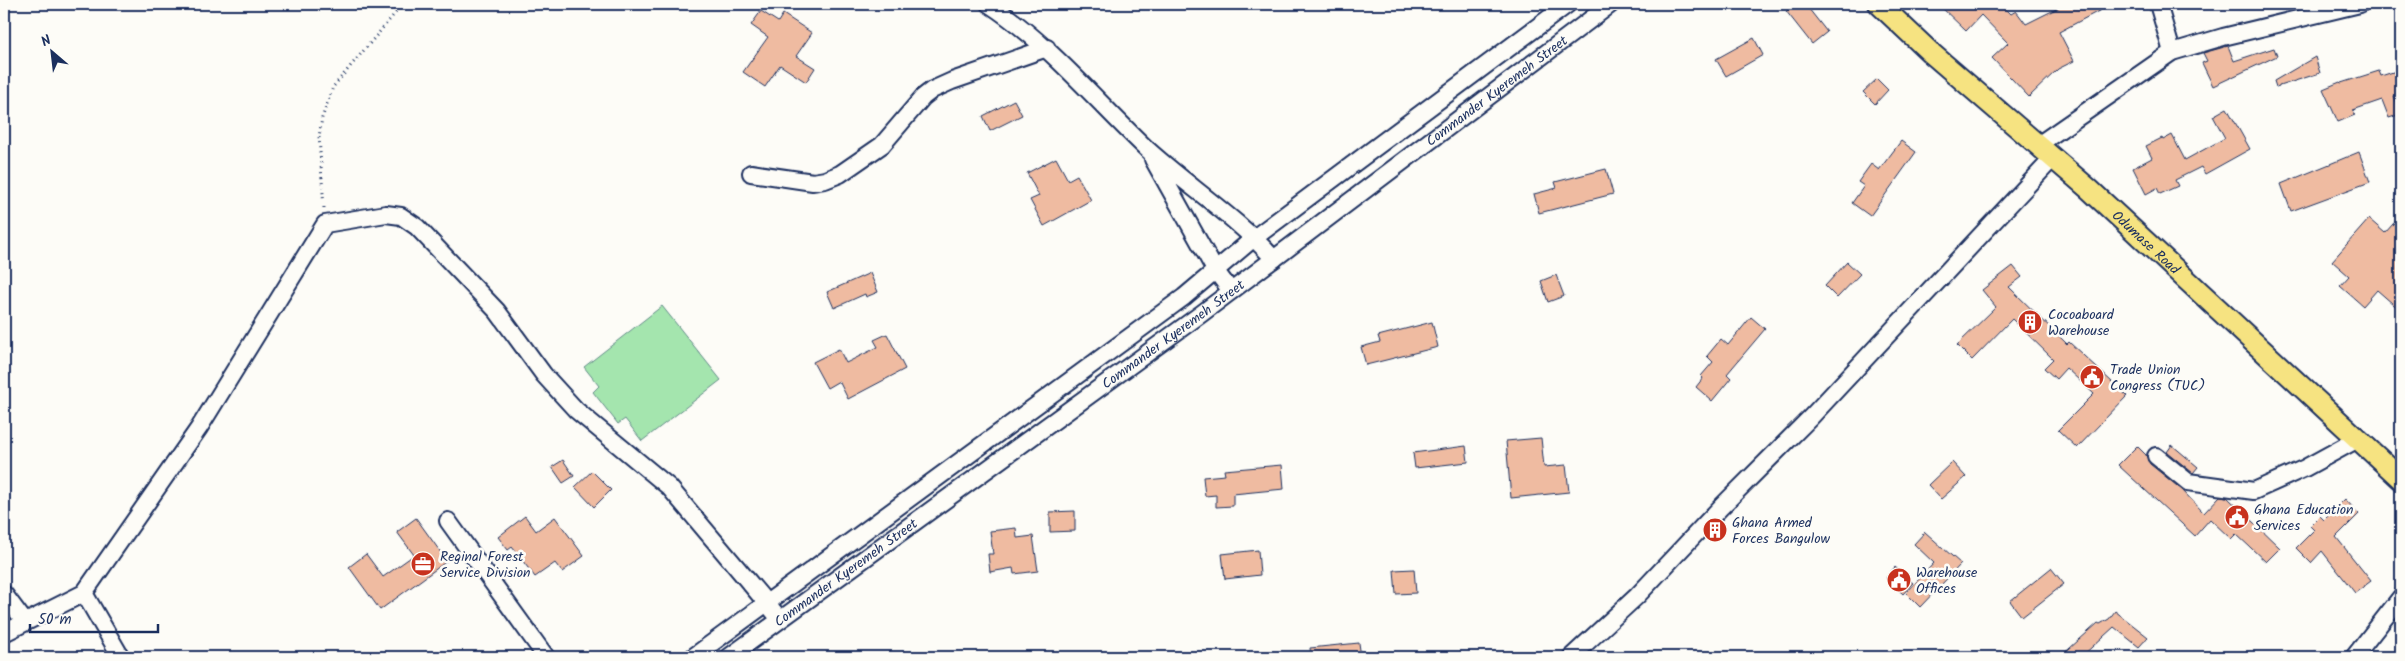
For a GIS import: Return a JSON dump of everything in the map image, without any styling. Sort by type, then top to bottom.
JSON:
[{"type":"main road","name":"Odumase Road","points":[[1878,6],[2046,152],[2401,479]]},
{"type":"street","points":[[989,4],[1016,22],[1047,48],[1148,150],[1254,238],[1274,259]]},
{"type":"street","name":"Commander Kyeremeh Street","points":[[694,657],[1184,297],[1254,238],[1568,4]]},
{"type":"street","name":"Commander Kyeremeh Street","points":[[729,657],[1231,291],[1611,4]]},
{"type":"street","points":[[2158,4],[2172,52]]},
{"type":"street","points":[[1571,657],[1637,596],[1721,507],[1810,418],[2046,152],[2172,52],[2223,37],[2360,4]]},
{"type":"street","points":[[751,172],[813,182],[840,174],[882,144],[923,97],[932,90],[952,81],[1047,48]]},
{"type":"street","points":[[1148,150],[1215,270],[1231,291]]},
{"type":"street","points":[[4,634],[84,593],[199,428],[325,224],[386,214],[401,216],[417,227],[497,311],[544,375],[576,410],[668,487],[780,619]]},
{"type":"street","points":[[2156,456],[2188,482],[2254,491],[2305,468],[2358,439]]},
{"type":"street","points":[[448,521],[546,657]]},
{"type":"street","points":[[84,593],[121,657]]},
{"type":"street","points":[[4,594],[26,622]]},
{"type":"street","points":[[2354,657],[2401,598]]},
{"type":"path","points":[[325,224],[319,137],[322,118],[333,87],[403,4]]},
{"type":"green space","points":[[662,306],[721,380],[642,441],[625,419],[618,424],[593,392],[599,386],[584,367]]},
{"type":"building","points":[[1784,4],[1805,4],[1827,32],[1812,44],[1786,11],[1789,10]]},
{"type":"building","points":[[1938,4],[2001,4],[2011,14],[2016,11],[2026,24],[2066,4],[2112,4],[2059,32],[2074,61],[2058,69],[2029,97],[1992,58],[2008,43],[1981,15],[1966,31]]},
{"type":"building","points":[[761,11],[778,22],[783,14],[812,33],[796,56],[815,68],[806,82],[780,65],[765,87],[743,72],[768,37],[751,25]]},
{"type":"building","points":[[1754,38],[1763,55],[1726,76],[1716,59]]},
{"type":"building","points":[[2228,46],[2234,61],[2274,48],[2277,56],[2213,86],[2202,63],[2207,61],[2203,53]]},
{"type":"building","points":[[2315,57],[2320,73],[2276,87],[2274,81]]},
{"type":"building","points":[[2379,71],[2381,76],[2396,71],[2401,94],[2394,96],[2401,114],[2389,118],[2382,100],[2353,110],[2355,115],[2338,122],[2323,89]]},
{"type":"building","points":[[1877,79],[1888,90],[1875,104],[1863,92]]},
{"type":"building","points":[[1014,100],[1022,115],[990,131],[983,116]]},
{"type":"building","points":[[2227,108],[2250,149],[2205,174],[2201,167],[2175,180],[2178,186],[2160,194],[2157,188],[2146,194],[2133,168],[2152,158],[2146,146],[2172,135],[2185,160],[2225,138],[2213,116]]},
{"type":"building","points":[[1901,141],[1916,152],[1870,216],[1852,203],[1864,186],[1858,182],[1871,164],[1879,170]]},
{"type":"building","points":[[2359,152],[2370,182],[2291,211],[2281,184]]},
{"type":"building","points":[[1056,158],[1068,180],[1077,175],[1091,200],[1044,226],[1030,200],[1039,196],[1027,173]]},
{"type":"building","points":[[1606,169],[1613,194],[1539,213],[1534,194],[1557,188],[1555,182]]},
{"type":"building","points":[[2401,215],[2401,311],[2377,290],[2363,306],[2340,286],[2349,276],[2332,261],[2369,219],[2385,233]]},
{"type":"building","points":[[1847,262],[1860,274],[1837,298],[1825,286]]},
{"type":"building","points":[[2013,266],[2022,277],[2009,287],[2067,344],[2069,342],[2127,396],[2077,448],[2058,430],[2094,394],[2066,368],[2056,379],[2044,368],[2053,359],[2012,319],[1972,360],[1957,345],[1996,307],[1982,290]]},
{"type":"building","points":[[870,273],[878,292],[866,297],[865,294],[834,308],[827,292]]},
{"type":"building","points":[[1556,275],[1564,296],[1548,302],[1541,281]]},
{"type":"building","points":[[1751,317],[1765,329],[1727,374],[1731,378],[1712,401],[1696,387],[1703,378],[1701,376],[1713,362],[1707,356],[1721,339],[1728,345]]},
{"type":"building","points":[[1432,322],[1438,347],[1366,365],[1361,347],[1380,342],[1378,336]]},
{"type":"building","points":[[887,334],[905,369],[848,399],[839,381],[827,388],[813,362],[839,349],[846,363],[878,347],[874,340]]},
{"type":"building","points":[[1541,438],[1544,467],[1566,465],[1569,492],[1511,498],[1506,441]]},
{"type":"building","points":[[2172,445],[2198,467],[2193,473],[2167,452]]},
{"type":"building","points":[[1466,446],[1468,462],[1415,468],[1413,453]]},
{"type":"building","points":[[2137,446],[2146,455],[2150,464],[2182,490],[2204,513],[2220,496],[2227,497],[2280,548],[2266,562],[2236,534],[2231,539],[2210,519],[2195,536],[2118,465]]},
{"type":"building","points":[[563,460],[574,476],[563,483],[552,467]]},
{"type":"building","points":[[1952,462],[1966,477],[1941,499],[1928,485]]},
{"type":"building","points":[[1282,465],[1284,489],[1233,494],[1233,506],[1216,507],[1216,495],[1205,496],[1203,477],[1225,475],[1224,470]]},
{"type":"building","points":[[592,471],[611,490],[594,507],[575,487]]},
{"type":"building","points":[[2345,499],[2359,514],[2336,537],[2371,581],[2355,593],[2322,551],[2311,563],[2296,548],[2314,530],[2310,526],[2320,516],[2324,520]]},
{"type":"building","points":[[1075,511],[1075,531],[1050,532],[1050,512]]},
{"type":"building","points":[[525,516],[536,531],[555,517],[584,556],[562,572],[555,563],[535,577],[512,547],[508,550],[498,537]]},
{"type":"building","name":"Reginal Forest Service Division","points":[[416,518],[447,561],[380,610],[349,567],[366,554],[383,577],[414,555],[397,532]]},
{"type":"building","points":[[1016,528],[1017,538],[1033,536],[1038,571],[1014,574],[1013,568],[990,572],[988,554],[993,554],[990,531]]},
{"type":"building","points":[[1925,532],[1961,564],[1920,607],[1906,593],[1934,563],[1914,544]]},
{"type":"building","points":[[1258,550],[1260,575],[1225,579],[1222,554]]},
{"type":"building","name":"Warehouse Offices","points":[[1895,567],[1913,583],[1903,594],[1886,578]]},
{"type":"building","points":[[2051,568],[2064,584],[2022,617],[2010,601]]},
{"type":"building","points":[[1414,569],[1416,593],[1396,594],[1394,570]]},
{"type":"building","points":[[2115,611],[2148,637],[2139,647],[2114,627],[2081,657],[2060,657],[2098,623],[2100,624],[2109,619]]},
{"type":"building","points":[[1359,643],[1361,657],[1311,657],[1310,648]]},
{"type":"place","name":"Cocoaboard Warehouse","points":[[2030,322]]},
{"type":"place","name":"Trade Union Congress (TUC)","points":[[2092,377]]},
{"type":"place","name":"Ghana Education Services","points":[[2237,517]]},
{"type":"place","name":"Ghana Armed Forces Bangulow","points":[[1715,530]]},
{"type":"place","name":"Reginal Forest Service Division","points":[[423,564]]},
{"type":"place","name":"Warehouse Offices","points":[[1899,580]]}]
